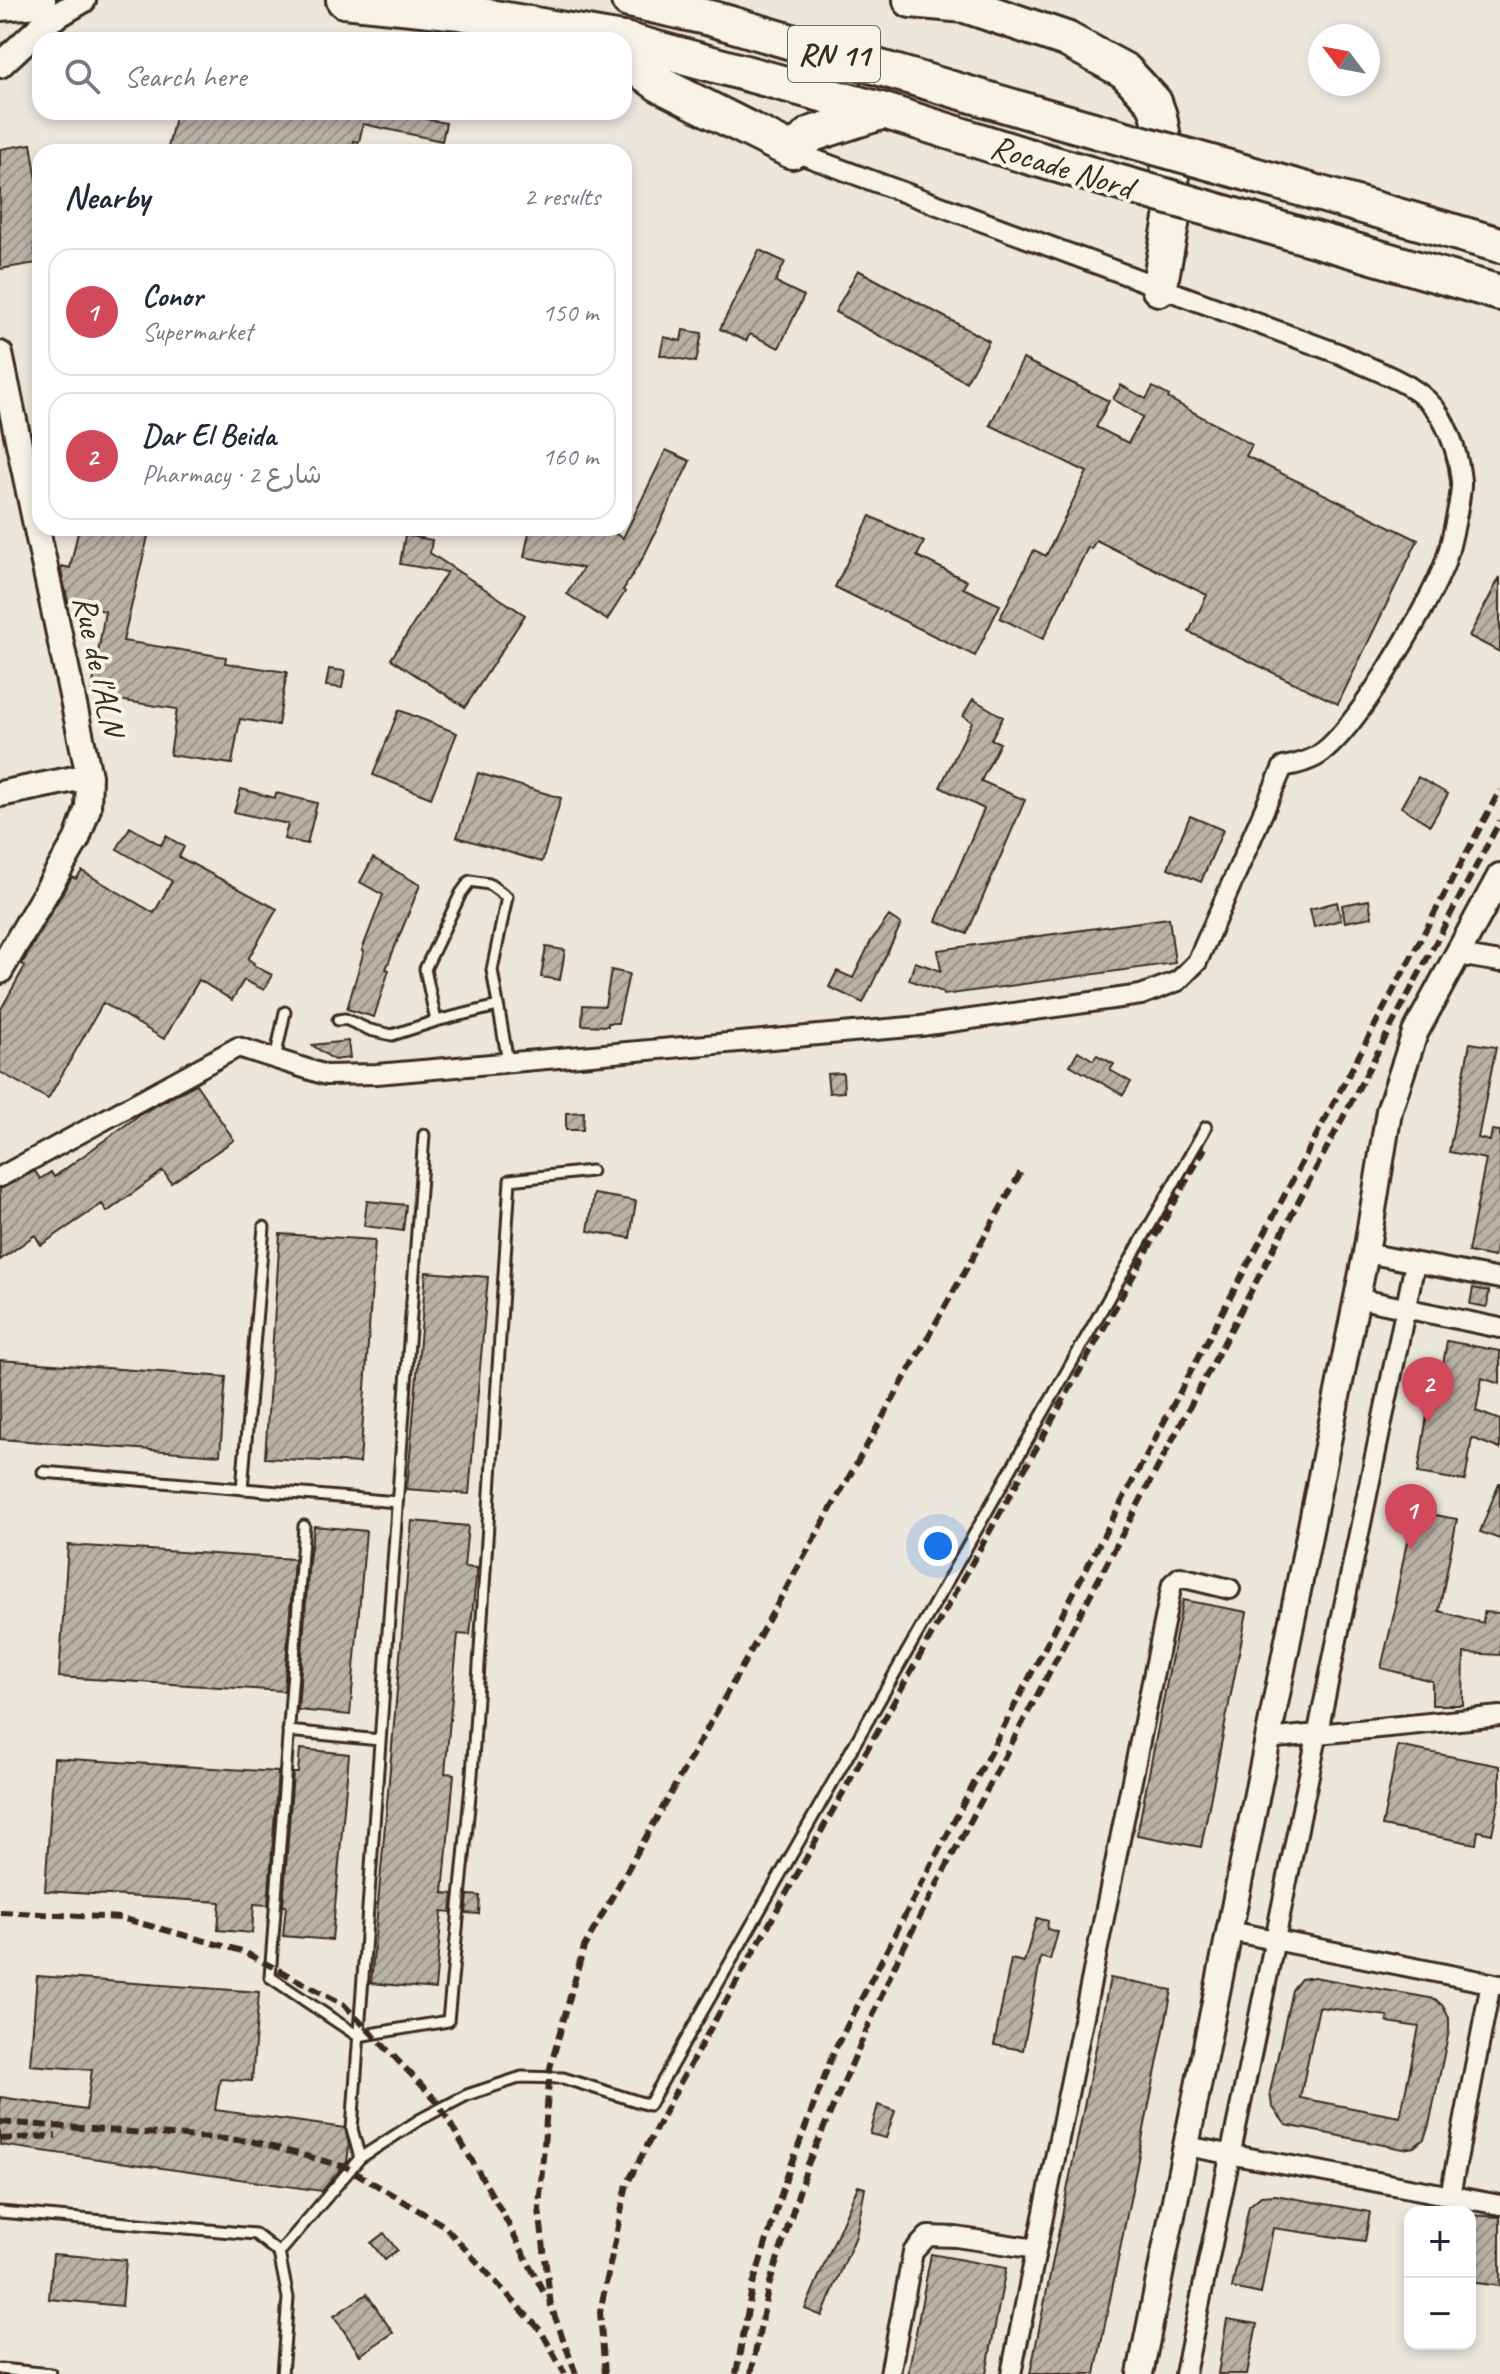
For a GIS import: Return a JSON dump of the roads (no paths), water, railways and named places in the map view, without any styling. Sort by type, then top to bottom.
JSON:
[{"type":"highway","points":[[0,3],[38,0]]},
{"type":"highway","name":"Rocade Nord","points":[[344,0],[460,12],[571,32]]},
{"type":"highway","name":"Rocade Nord","points":[[629,0],[710,18],[1500,245]]},
{"type":"highway","points":[[911,0],[965,5],[1066,39],[1125,71],[1154,102],[1175,203],[1159,288]]},
{"type":"highway","name":"Rocade Nord","points":[[632,45],[884,111],[1027,156],[1500,293]]},
{"type":"highway","points":[[632,64],[659,84],[792,151],[812,134],[884,111]]},
{"type":"street","points":[[35,32],[83,0]]},
{"type":"street","points":[[0,65],[32,35]]},
{"type":"street","points":[[0,1177],[238,1047],[326,1075],[921,1026],[1141,995],[1178,981],[1197,962],[1283,767],[1319,755],[1339,737],[1382,678],[1431,595],[1444,566],[1461,482],[1452,439],[1425,395],[1291,334],[792,151]]},
{"type":"street","name":"Rue de l'ALN","points":[[0,354],[32,506]]},
{"type":"street","name":"Rue de l'ALN","points":[[0,971],[77,839],[88,808],[89,776],[38,536]]},
{"type":"street","points":[[0,794],[89,776]]},
{"type":"street","points":[[1140,2374],[1366,1253],[1389,1111],[1415,1033],[1500,876]]},
{"type":"street","points":[[1458,955],[1500,962]]},
{"type":"street","points":[[1366,1253],[1500,1279]]},
{"type":"street","points":[[1185,2374],[1415,1263]]},
{"type":"street","points":[[1356,1298],[1500,1328]]},
{"type":"street","points":[[1011,2374],[1172,1584],[1180,1577],[1230,1589]]},
{"type":"street","points":[[1267,1739],[1500,1716]]},
{"type":"street","points":[[1230,1931],[1495,1984],[1450,2196]]},
{"type":"street","points":[[1186,2146],[1500,2205]]},
{"type":"street","points":[[890,2374],[913,2252],[928,2236],[1036,2249]]},
{"type":"lane","points":[[436,1021],[425,969],[461,893],[470,881],[489,884],[507,897],[492,970],[508,1062]]},
{"type":"lane","points":[[338,1020],[345,1019],[392,1035],[498,1006]]},
{"type":"lane","points":[[275,1059],[285,1012]]},
{"type":"lane","points":[[279,2253],[360,2158],[419,2120],[467,2095],[522,2077],[563,2078],[649,2105],[1206,1127]]},
{"type":"lane","points":[[360,2158],[352,2129],[424,1135]]},
{"type":"lane","points":[[304,1526],[270,1977],[358,2036],[448,2021],[472,1775],[510,1180],[591,1171]]},
{"type":"lane","points":[[242,1489],[264,1227]]},
{"type":"lane","points":[[43,1472],[397,1502]]},
{"type":"lane","points":[[288,1731],[380,1740]]},
{"type":"lane","points":[[0,2212],[255,2234],[279,2253],[288,2298],[282,2374]]},
{"type":"lane","points":[[0,2369],[51,2374]]},
{"type":"railway","points":[[736,2374],[752,2288],[786,2179],[834,2051],[1500,790]]},
{"type":"railway","points":[[751,2374],[768,2289],[808,2164],[898,1958],[1500,821]]},
{"type":"railway","points":[[605,2374],[600,2312],[627,2184],[681,2081],[1205,1148]]},
{"type":"railway","points":[[576,2374],[551,2306],[539,2209],[550,2068],[584,1947],[1022,1170]]},
{"type":"railway","points":[[0,1912],[121,1918],[242,1951],[343,2004],[437,2101],[502,2212],[546,2297]]},
{"type":"railway","points":[[0,2122],[251,2141],[346,2167],[443,2225],[541,2331],[565,2374]]},
{"type":"railway","points":[[0,2139],[56,2136]]},
{"type":"place","name":"Dar El Beida","points":[[1428,1423]]},
{"type":"place","name":"Conor","points":[[1411,1550]]}]
